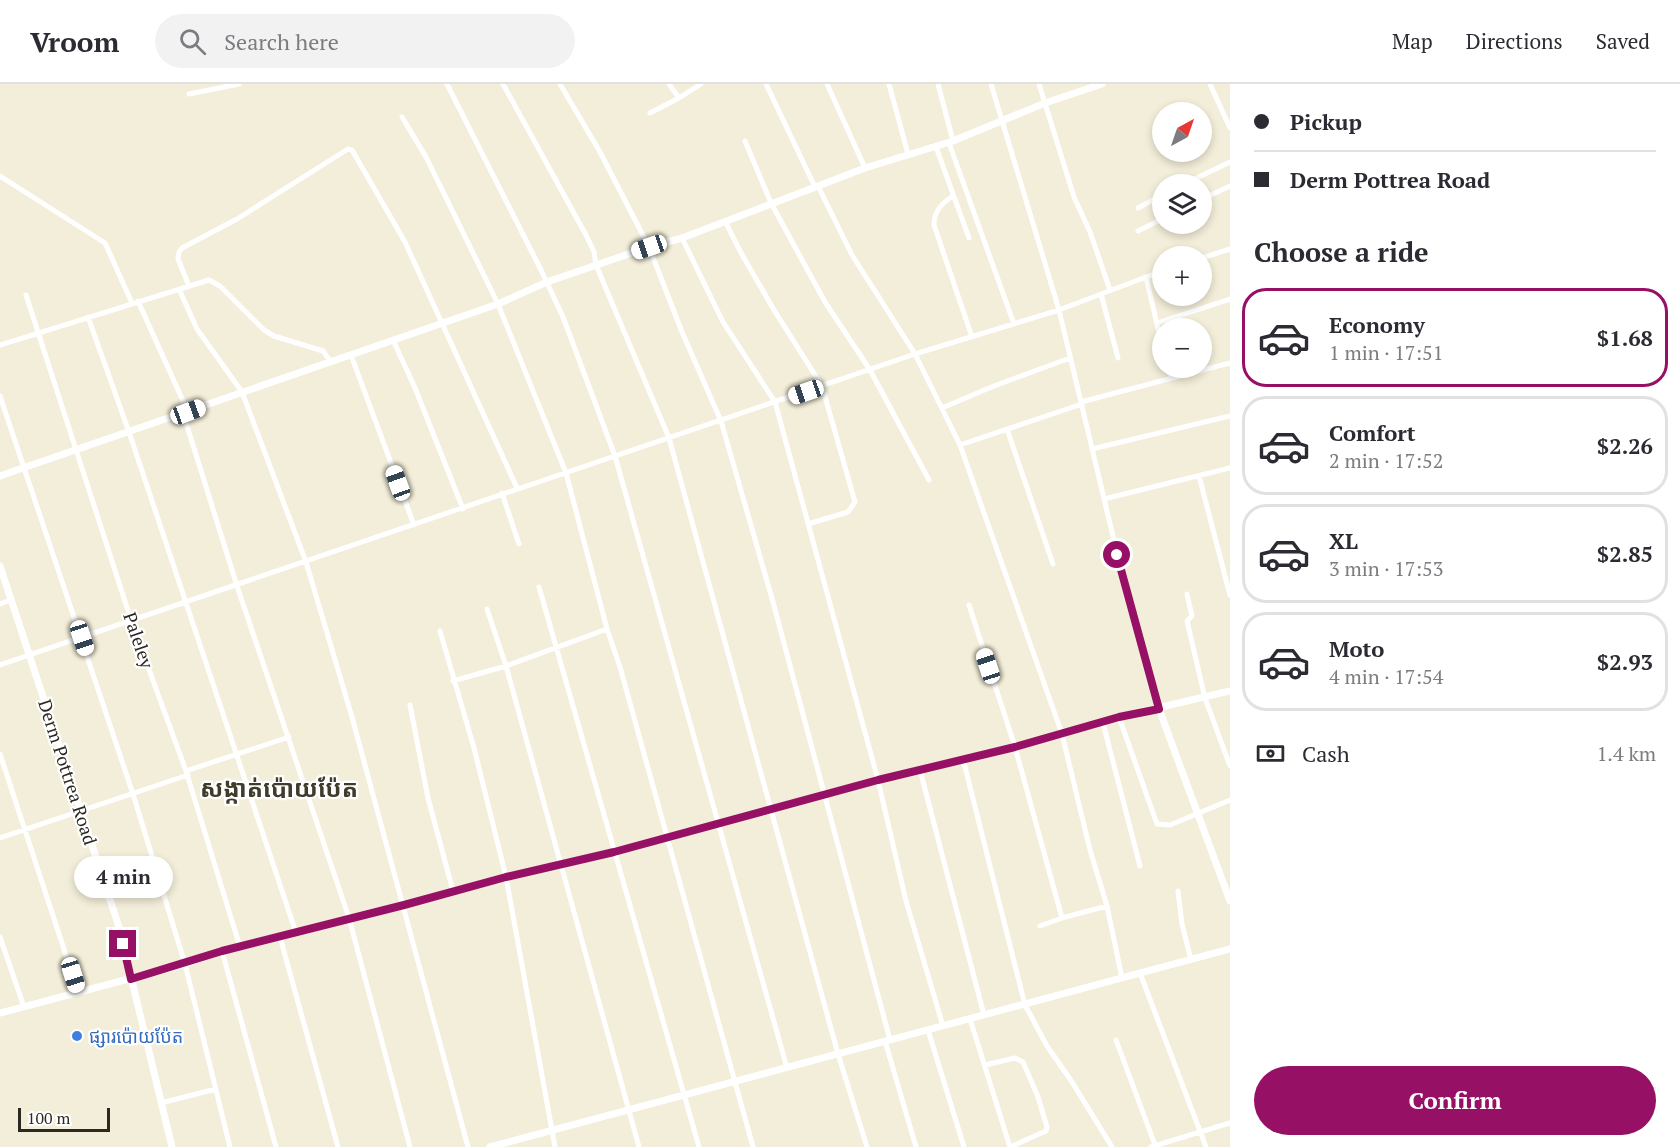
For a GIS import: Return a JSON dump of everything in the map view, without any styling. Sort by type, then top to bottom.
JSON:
[{"type":"street","points":[[189,94],[239,84]]},
{"type":"street","points":[[447,84],[547,282],[615,456],[787,1068]]},
{"type":"street","points":[[503,84],[594,252],[596,265],[669,438],[838,1054],[867,1147]]},
{"type":"street","points":[[560,84],[609,169],[649,247],[681,332],[721,422],[825,794],[916,1147]]},
{"type":"street","points":[[669,84],[679,98]]},
{"type":"street","points":[[650,113],[700,84]]},
{"type":"street","points":[[765,84],[838,230],[915,354],[960,445],[1062,734],[1090,850],[1107,906],[1122,978]]},
{"type":"street","points":[[827,84],[865,168]]},
{"type":"street","points":[[889,84],[908,154]]},
{"type":"street","points":[[938,84],[951,142],[1014,324]]},
{"type":"street","points":[[991,84],[1059,310],[1122,574],[1159,709],[1228,887],[1230,901]]},
{"type":"street","points":[[1039,84],[1074,197],[1090,232],[1110,290]]},
{"type":"street","points":[[0,476],[498,304],[547,282],[682,238],[865,168],[951,142],[1045,103],[1087,87],[1102,84]]},
{"type":"street","points":[[1210,84],[1230,128]]},
{"type":"street","points":[[402,117],[426,157],[498,304],[566,473],[607,629],[620,667],[753,1147]]},
{"type":"street","points":[[745,141],[771,203],[825,302],[870,370],[929,480]]},
{"type":"street","points":[[936,147],[969,238]]},
{"type":"street","points":[[189,286],[178,258],[182,248],[237,219],[348,149],[354,151],[405,242],[517,488]]},
{"type":"street","points":[[1205,174],[1230,162]]},
{"type":"street","points":[[0,176],[105,243],[135,302],[185,412],[237,586],[349,918],[410,1147]]},
{"type":"street","points":[[1212,194],[1230,186]]},
{"type":"street","points":[[953,196],[940,205],[934,217],[934,225],[972,337]]},
{"type":"street","points":[[1138,208],[1152,200]]},
{"type":"street","points":[[725,221],[774,310],[822,386],[855,502],[848,512],[808,524]]},
{"type":"street","points":[[1138,231],[1152,224]]},
{"type":"street","points":[[682,238],[723,322],[775,402],[878,780],[906,901],[943,1026]]},
{"type":"street","points":[[1212,255],[1230,249]]},
{"type":"street","points":[[0,666],[915,354],[1059,310],[1152,275]]},
{"type":"street","points":[[1146,277],[1155,318]]},
{"type":"street","points":[[0,345],[135,302],[212,281],[264,330],[284,340],[323,351],[331,362]]},
{"type":"street","points":[[179,289],[197,329],[242,392],[306,562],[343,684],[468,1147]]},
{"type":"street","points":[[1101,294],[1118,358]]},
{"type":"street","name":"Paleley","points":[[26,295],[78,450],[131,620],[187,773],[240,947]]},
{"type":"street","points":[[1171,318],[1230,299]]},
{"type":"street","points":[[88,317],[129,432],[296,933]]},
{"type":"street","points":[[393,340],[415,388],[463,509]]},
{"type":"street","points":[[351,355],[414,525]]},
{"type":"street","points":[[942,408],[1070,358]]},
{"type":"street","points":[[1212,367],[1230,363]]},
{"type":"street","points":[[960,445],[1082,403],[1168,378]]},
{"type":"street","points":[[0,396],[82,638],[186,964],[230,1147]]},
{"type":"street","points":[[1092,450],[1230,416]]},
{"type":"street","points":[[1007,429],[1053,564]]},
{"type":"street","points":[[1104,499],[1230,468]]},
{"type":"street","points":[[1199,476],[1230,595]]},
{"type":"street","points":[[502,494],[519,544]]},
{"type":"street","name":"Derm Pottrea Road","points":[[0,566],[118,927],[172,1147]]},
{"type":"street","points":[[539,587],[699,1147]]},
{"type":"street","points":[[1187,594],[1192,616],[1187,621],[1205,698],[1230,766]]},
{"type":"street","points":[[0,604],[11,600]]},
{"type":"street","points":[[969,605],[1015,747],[1062,918]]},
{"type":"street","points":[[487,609],[506,666],[639,1147]]},
{"type":"street","points":[[453,681],[506,666],[607,629]]},
{"type":"street","points":[[440,631],[474,748],[506,877],[555,1147]]},
{"type":"street","points":[[0,1013],[186,964],[222,951],[506,877],[614,852],[771,808],[1015,747],[1119,717],[1230,691]]},
{"type":"street","points":[[410,705],[428,798],[453,891]]},
{"type":"street","points":[[1119,717],[1157,824],[1170,825],[1230,800]]},
{"type":"street","points":[[1103,723],[1140,866]]},
{"type":"street","points":[[0,838],[133,794],[289,737]]},
{"type":"street","points":[[0,754],[78,992]]},
{"type":"street","points":[[963,759],[1025,1005],[1047,1046],[1112,1147]]},
{"type":"street","points":[[920,770],[984,1015]]},
{"type":"street","points":[[1178,891],[1182,924],[1191,960]]},
{"type":"street","points":[[1040,926],[1107,906]]},
{"type":"street","points":[[0,937],[2,952],[24,1006]]},
{"type":"street","points":[[280,937],[338,1147]]},
{"type":"street","points":[[490,1147],[1230,949]]},
{"type":"street","points":[[222,951],[276,1147]]},
{"type":"street","points":[[1140,973],[1206,1147]]},
{"type":"street","points":[[970,1019],[1010,1147],[1046,1131],[1047,1127],[1038,1097],[1023,1062],[1015,1058],[985,1065]]},
{"type":"street","points":[[928,1030],[964,1147]]},
{"type":"street","points":[[1116,1040],[1153,1146],[1230,1123]]},
{"type":"street","points":[[161,1103],[216,1089]]},
{"type":"place","name":"ផ្សារប៉ោយប៉ែត","points":[[77,1036]]},
{"type":"district","name":"សង្កាត់ប៉ោយប៉ែត","points":[[279,788]]},
{"type":"route","points":[[123,944],[131,979],[186,964],[222,951],[506,877],[614,852],[878,780],[1015,747],[1119,717],[1159,709],[1117,555]]}]
